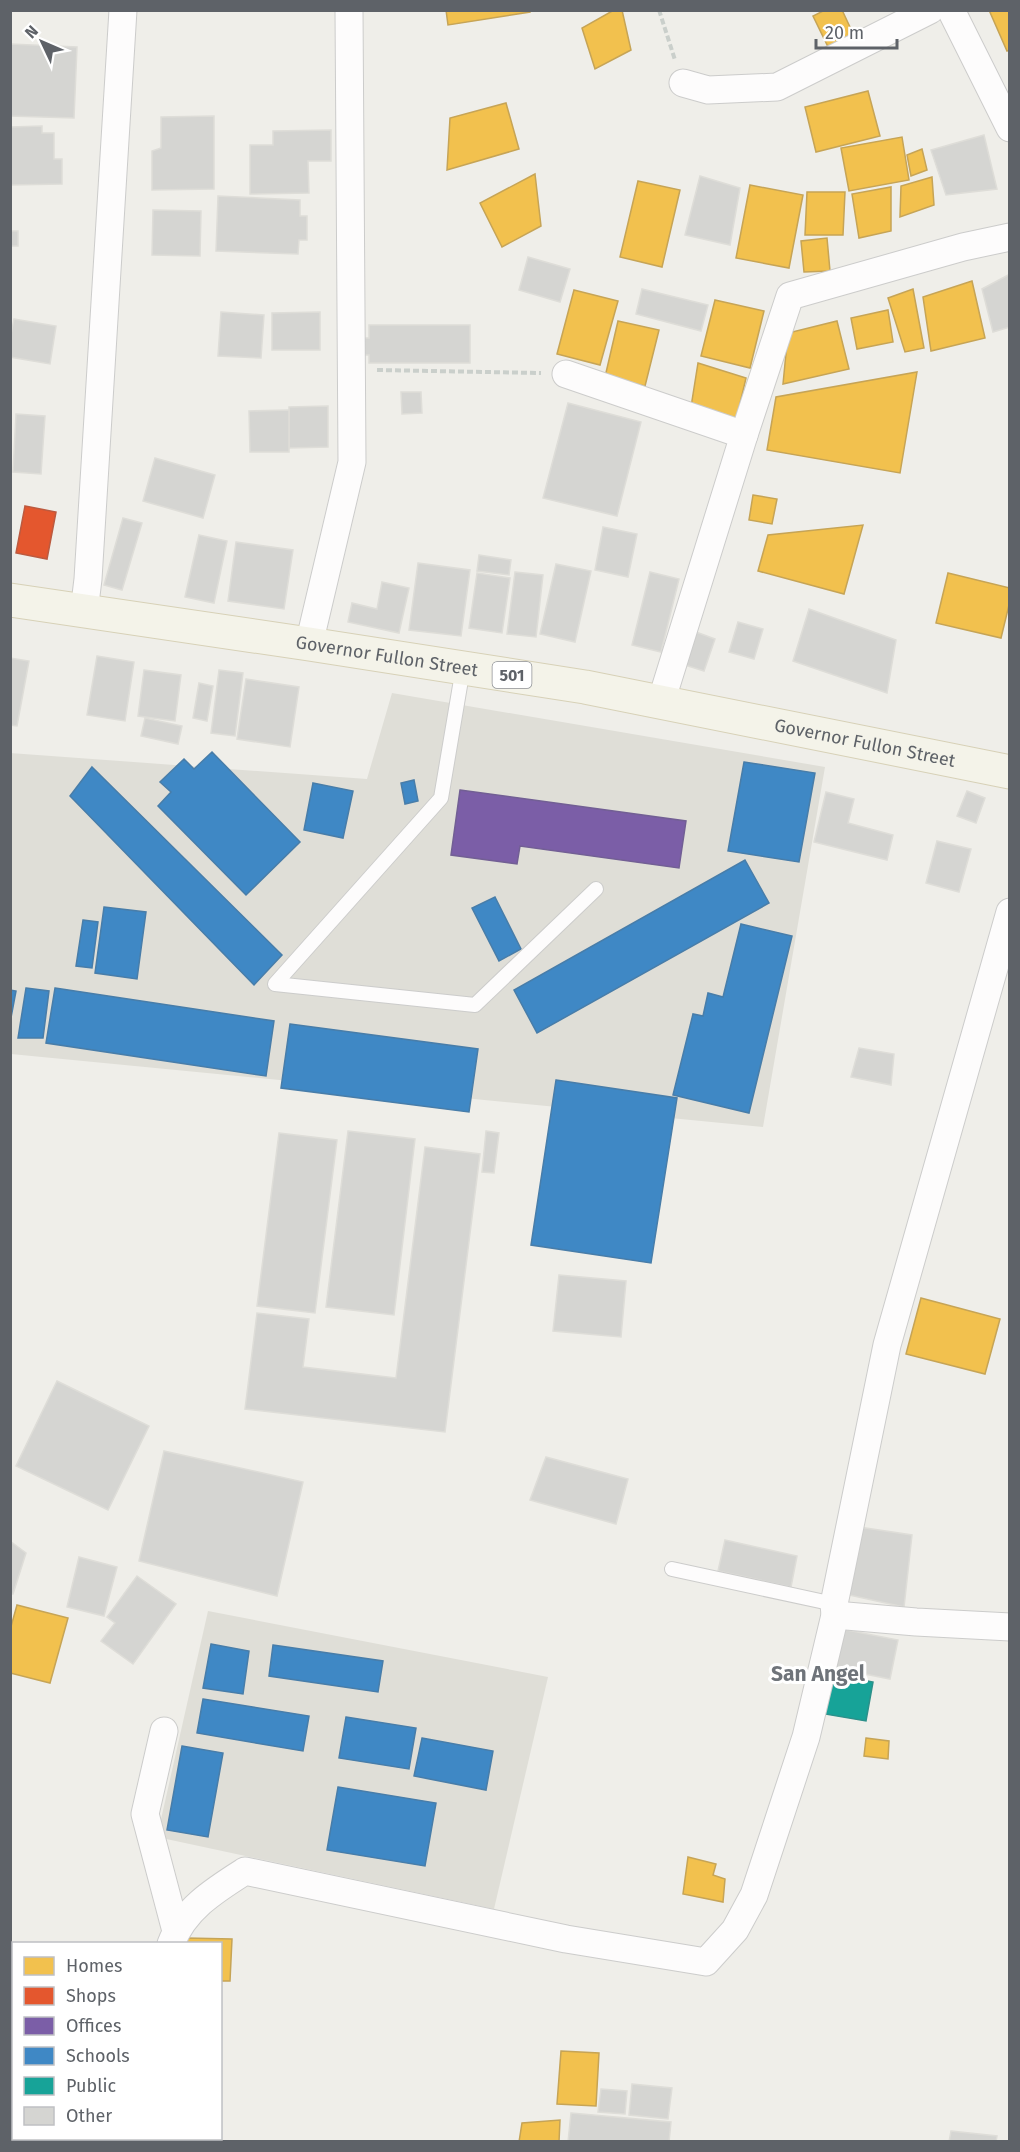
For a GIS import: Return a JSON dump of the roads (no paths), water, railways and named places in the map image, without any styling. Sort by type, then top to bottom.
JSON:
[{"type":"main road","name":"Governor Fullon Street","points":[[10,600],[585,687],[1010,772]]},
{"type":"street","points":[[84,612],[88,579],[123,10]]},
{"type":"street","points":[[309,644],[352,462],[349,10]]},
{"type":"street","points":[[683,84],[708,90],[777,87],[930,10]]},
{"type":"street","points":[[951,10],[1010,128]]},
{"type":"street","points":[[661,702],[790,296],[963,247],[1010,237]]},
{"type":"street","points":[[566,374],[744,435]]},
{"type":"street","points":[[174,1937],[206,1896],[245,1871],[566,1939],[706,1962],[735,1930],[754,1895],[806,1737],[887,1345],[1010,912]]},
{"type":"street","points":[[834,1609],[916,1622],[1010,1627]]},
{"type":"street","points":[[164,1731],[146,1814],[174,1937]]},
{"type":"lane","points":[[464,668],[441,798],[275,984],[475,1005],[596,889]]},
{"type":"lane","points":[[672,1569],[834,1609]]},
{"type":"district","name":"San Angel","points":[[818,1674]]}]
